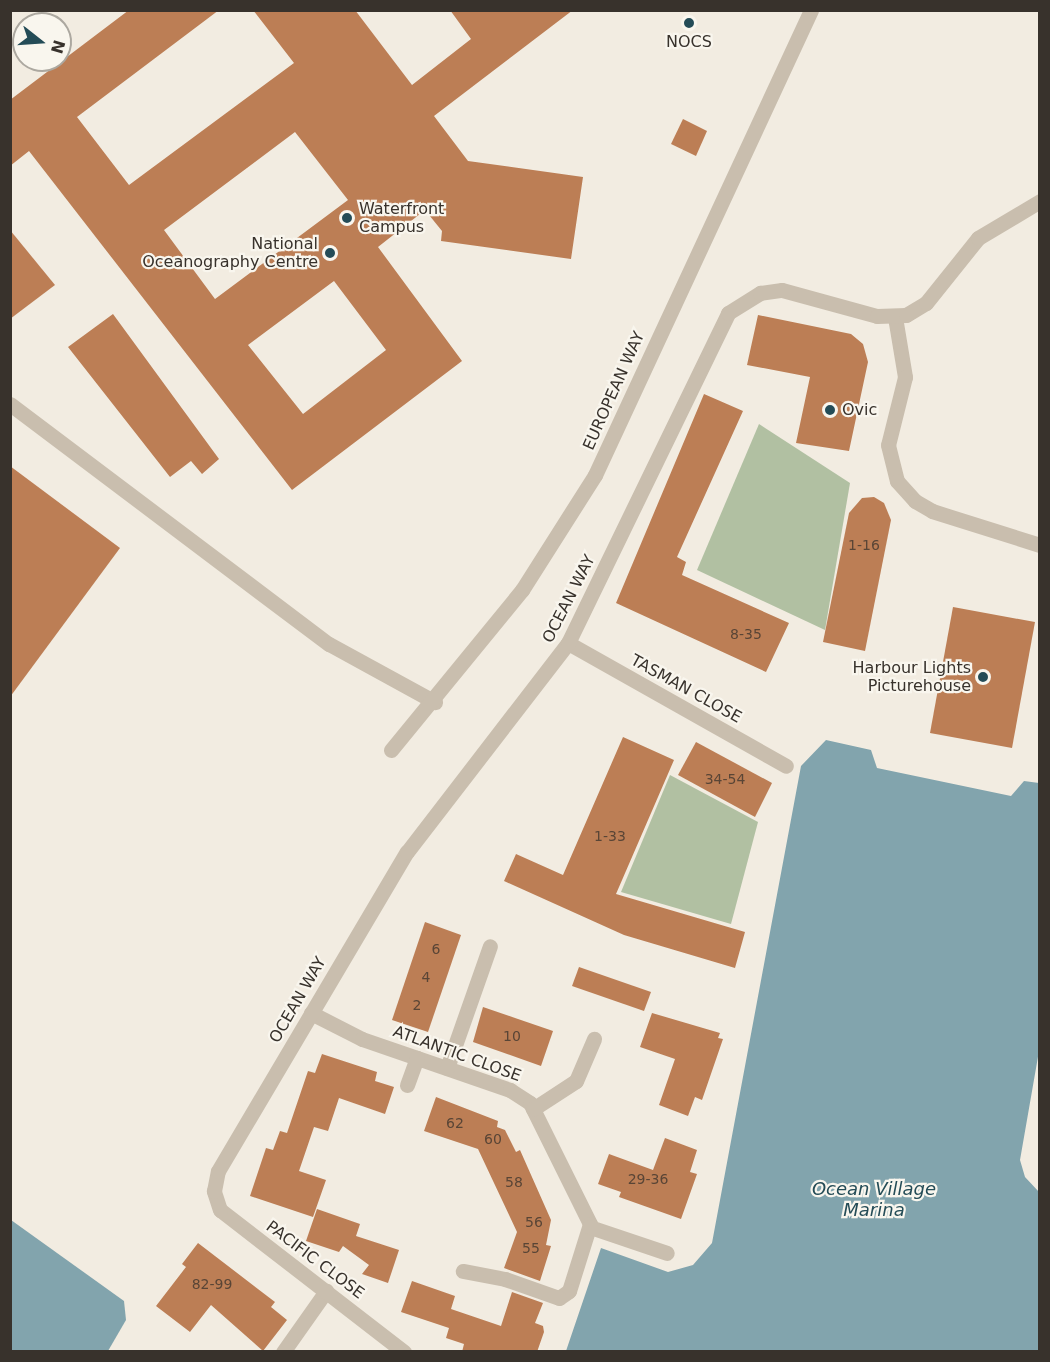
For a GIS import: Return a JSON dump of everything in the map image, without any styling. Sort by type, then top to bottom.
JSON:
[{"type":"street","name":"EUROPEAN WAY","points":[[391,750],[435,702],[522,590],[596,475],[811,10]]},
{"type":"street","points":[[1040,201],[990,228],[961,256],[926,303],[895,317],[905,377],[888,445],[897,481],[915,501],[932,511],[1040,545]]},
{"type":"street","name":"OCEAN WAY","points":[[214,1191],[218,1171],[407,852],[568,643],[713,337],[732,308],[760,293],[782,290],[878,316],[895,317]]},
{"type":"street","points":[[10,404],[328,644],[435,702]]},
{"type":"street","name":"TASMAN CLOSE","points":[[568,643],[786,766]]},
{"type":"street","points":[[447,1068],[490,946]]},
{"type":"street","name":"ATLANTIC CLOSE","points":[[310,1013],[362,1039],[519,1094],[533,1109],[590,1227]]},
{"type":"street","points":[[533,1109],[576,1082],[594,1039]]},
{"type":"street","points":[[407,1084],[417,1058]]},
{"type":"street","name":"PACIFIC CLOSE","points":[[214,1191],[225,1214],[404,1352]]},
{"type":"street","points":[[463,1271],[564,1297],[590,1227],[667,1253]]},
{"type":"street","points":[[283,1352],[326,1291]]},
{"type":"green space","points":[[759,424],[850,483],[825,630],[697,570]]},
{"type":"green space","points":[[670,775],[758,822],[731,924],[621,892]]},
{"type":"water","name":"Ocean Village Marina","points":[[826,740],[871,750],[877,768],[1011,796],[1024,781],[1039,783],[1039,1051],[1020,1160],[1025,1177],[1039,1192],[1039,1351],[566,1351],[601,1248],[668,1272],[693,1265],[712,1243],[801,766]]},
{"type":"water","points":[[11,1220],[124,1301],[126,1320],[108,1351],[11,1351]]},
{"type":"building","name":"National Oceanography Centre","points":[[129,10],[219,10],[77,117],[129,185],[294,63],[253,10],[355,10],[412,85],[471,39],[450,10],[573,10],[434,116],[468,161],[583,177],[571,259],[441,241],[442,231],[425,210],[378,247],[462,361],[292,490],[29,151],[10,166],[10,100],[47,72],[72,72],[72,53]],"holes":[[[295,132],[348,200],[215,299],[164,230]],[[334,281],[386,350],[303,414],[248,345]]]},
{"type":"building","points":[[683,119],[707,131],[696,156],[671,144]]},
{"type":"building","points":[[10,230],[55,285],[10,319]]},
{"type":"building","points":[[113,314],[219,459],[202,474],[191,461],[170,477],[68,347]]},
{"type":"building","name":"Ovic","points":[[758,315],[851,334],[863,344],[868,362],[849,451],[796,443],[810,377],[747,365]]},
{"type":"building","points":[[704,394],[743,411],[677,557],[686,562],[682,575],[789,623],[766,672],[616,603]]},
{"type":"building","points":[[10,466],[120,548],[10,697]]},
{"type":"building","points":[[874,497],[884,503],[891,520],[865,651],[823,642],[849,513],[862,498]]},
{"type":"building","name":"Harbour Lights Picturehouse","points":[[953,607],[1035,622],[1012,748],[930,733]]},
{"type":"building","points":[[623,737],[674,760],[616,894],[745,932],[735,968],[624,935],[504,881],[516,854],[563,875]]},
{"type":"building","points":[[696,742],[772,783],[755,817],[678,775]]},
{"type":"building","points":[[425,922],[461,935],[428,1032],[392,1020]]},
{"type":"building","points":[[579,967],[651,992],[644,1011],[572,986]]},
{"type":"building","points":[[483,1007],[553,1031],[541,1066],[473,1042]]},
{"type":"building","points":[[652,1013],[720,1033],[718,1038],[723,1039],[702,1100],[695,1097],[688,1116],[659,1105],[675,1059],[640,1047]]},
{"type":"building","points":[[322,1054],[377,1072],[375,1081],[394,1087],[385,1114],[339,1098],[328,1131],[314,1127],[299,1171],[326,1180],[313,1217],[250,1196],[266,1148],[273,1150],[280,1131],[287,1133],[308,1071],[315,1073]]},
{"type":"building","points":[[436,1097],[498,1121],[497,1127],[505,1130],[516,1152],[520,1150],[551,1220],[546,1245],[551,1246],[540,1281],[504,1268],[517,1232],[478,1149],[424,1131]]},
{"type":"building","points":[[665,1138],[697,1150],[690,1172],[697,1174],[681,1219],[619,1197],[621,1192],[598,1184],[609,1154],[653,1170]]},
{"type":"building","points":[[317,1209],[360,1224],[356,1236],[399,1250],[388,1283],[362,1274],[369,1265],[343,1246],[339,1252],[306,1241]]},
{"type":"building","points":[[198,1243],[275,1302],[271,1307],[287,1320],[263,1351],[211,1305],[190,1332],[156,1306],[186,1267],[182,1264]]},
{"type":"building","points":[[412,1281],[455,1296],[451,1309],[501,1326],[512,1292],[543,1303],[535,1323],[543,1326],[544,1332],[537,1352],[462,1352],[464,1344],[446,1338],[449,1328],[401,1312]]},
{"type":"place","name":"NOCS","points":[[689,23]]},
{"type":"place","name":"Waterfront Campus","points":[[347,218]]},
{"type":"place","name":"National Oceanography Centre","points":[[330,253]]},
{"type":"place","name":"Ovic","points":[[830,410]]},
{"type":"place","name":"Harbour Lights Picturehouse","points":[[983,677]]}]
